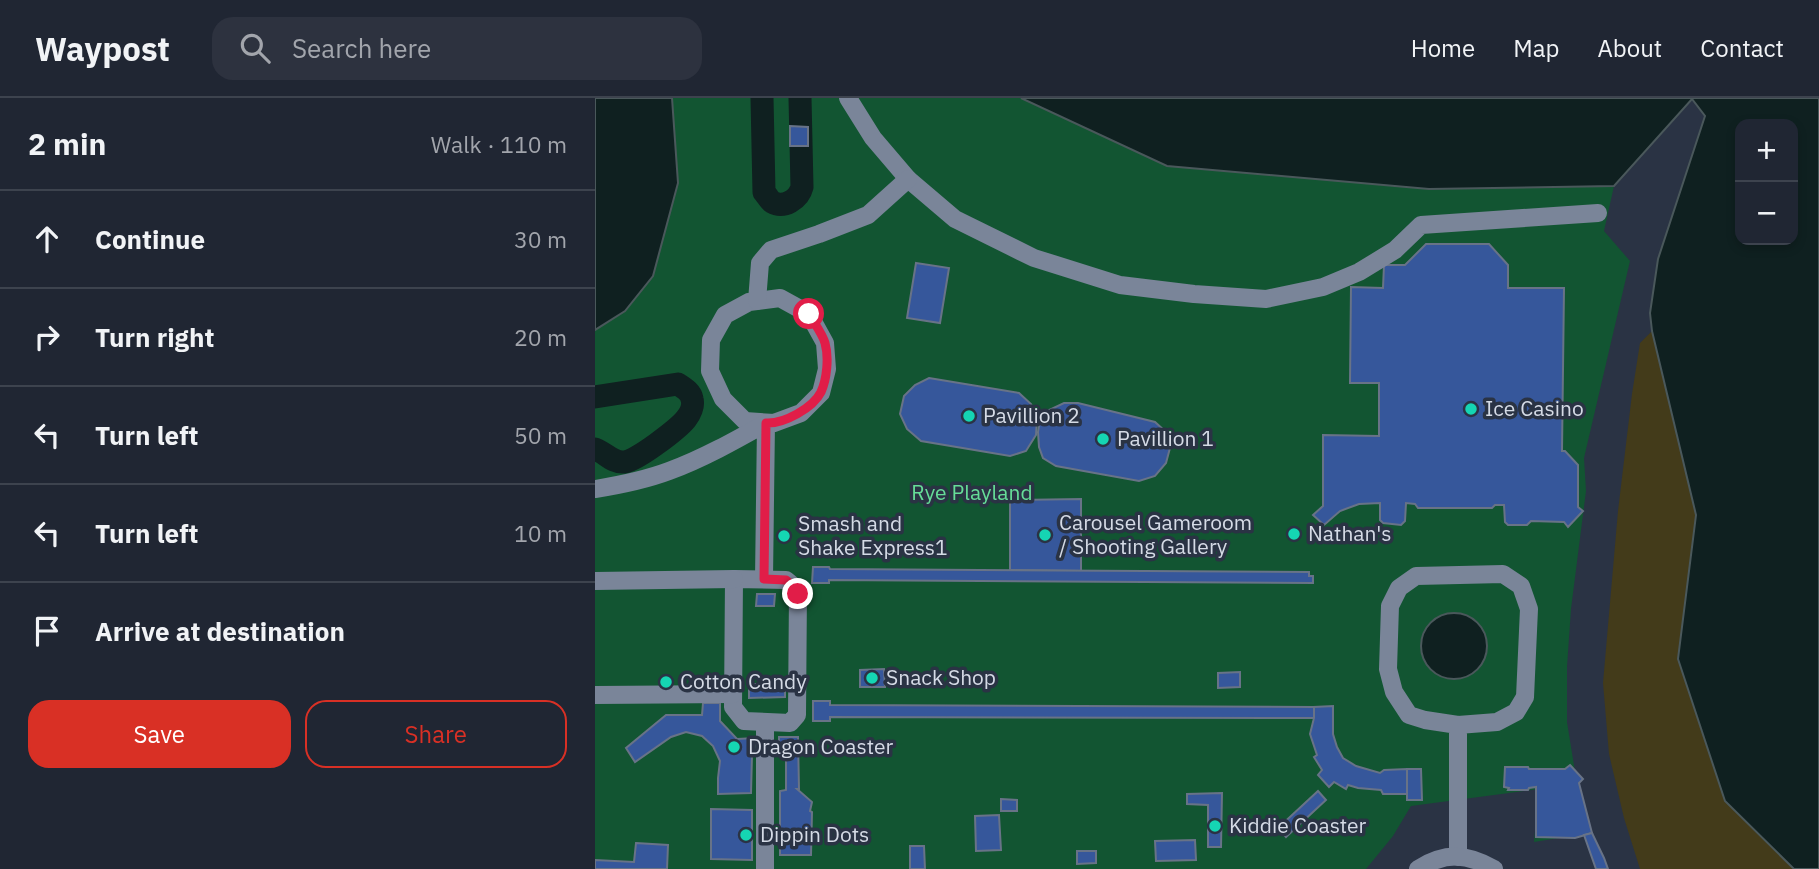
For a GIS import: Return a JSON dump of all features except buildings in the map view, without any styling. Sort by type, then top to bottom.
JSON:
[{"type":"street","points":[[848,98],[873,138],[908,179],[955,219],[1034,258],[1120,285],[1266,299],[1323,287],[1359,272],[1395,250],[1420,225],[1598,213]]},
{"type":"street","points":[[757,301],[760,263],[771,250],[868,215],[908,179]]},
{"type":"street","points":[[780,298],[809,314],[825,343],[827,369],[821,393],[801,413],[774,423],[766,423],[745,421],[723,399],[711,371],[711,340],[725,315],[749,302],[780,298]]},
{"type":"street","points":[[595,489],[670,471],[766,423]]},
{"type":"street","points":[[764,579],[766,423]]},
{"type":"street","points":[[1503,574],[1521,586],[1529,609],[1525,697],[1516,712],[1497,722],[1458,725],[1409,715],[1394,692],[1388,669],[1390,606],[1399,588],[1416,576],[1503,574]]},
{"type":"street","points":[[595,581],[734,579],[786,580],[798,590],[797,715],[790,723],[744,721],[733,707],[734,579]]},
{"type":"street","points":[[595,695],[733,694]]},
{"type":"street","points":[[765,722],[765,869]]},
{"type":"street","points":[[1458,725],[1458,857]]},
{"type":"street","points":[[1418,869],[1444,857],[1470,857],[1494,869]]},
{"type":"green space","name":"Rye Playland","points":[[672,98],[1021,98],[1167,166],[1429,189],[1614,186],[1604,231],[1630,261],[1584,458],[1586,491],[1571,609],[1567,667],[1567,722],[1577,784],[1589,833],[1534,842],[1539,789],[1411,806],[1393,836],[1366,869],[595,869],[595,330],[678,183]]},
{"type":"sand","points":[[1652,331],[1696,515],[1678,659],[1725,801],[1794,869],[1640,869],[1624,818],[1609,754],[1603,683],[1618,511],[1632,394],[1640,343]]},
{"type":"shaded area","points":[[595,98],[672,98],[678,183],[653,276],[625,311],[595,330]]},
{"type":"shaded area","points":[[1021,98],[1819,98],[1819,869],[1794,869],[1725,801],[1678,659],[1696,515],[1650,313],[1658,259],[1705,116],[1692,99],[1614,186],[1429,189],[1167,166]]},
{"type":"shaded area","points":[[1454,613],[1467,615],[1477,623],[1485,633],[1485,659],[1477,669],[1467,677],[1454,679],[1441,677],[1431,669],[1423,659],[1421,646],[1423,633],[1431,623],[1441,615]]},
{"type":"waterway","points":[[762,98],[764,192],[777,204],[794,199],[802,187],[800,98]]},
{"type":"waterway","points":[[595,397],[678,384],[689,392],[692,402],[690,412],[681,424],[629,461],[616,461],[595,449]]},
{"type":"place","name":"Ice Casino","points":[[1471,409]]},
{"type":"place","name":"Pavillion 2","points":[[969,416]]},
{"type":"place","name":"Pavillion 1","points":[[1103,439]]},
{"type":"place","name":"Nathan's","points":[[1294,534]]},
{"type":"place","name":"Carousel Gameroom / Shooting Gallery","points":[[1045,535]]},
{"type":"place","name":"Smash and Shake Express1","points":[[784,536]]},
{"type":"place","name":"Snack Shop","points":[[872,678]]},
{"type":"place","name":"Cotton Candy","points":[[666,682]]},
{"type":"place","name":"Dragon Coaster","points":[[734,747]]},
{"type":"place","name":"Kiddie Coaster","points":[[1215,826]]},
{"type":"place","name":"Dippin Dots","points":[[746,835]]},
{"type":"route","points":[[798,594],[798,590],[786,580],[764,579],[766,423],[774,423],[801,413],[821,393],[827,369],[825,343],[809,314]]}]
